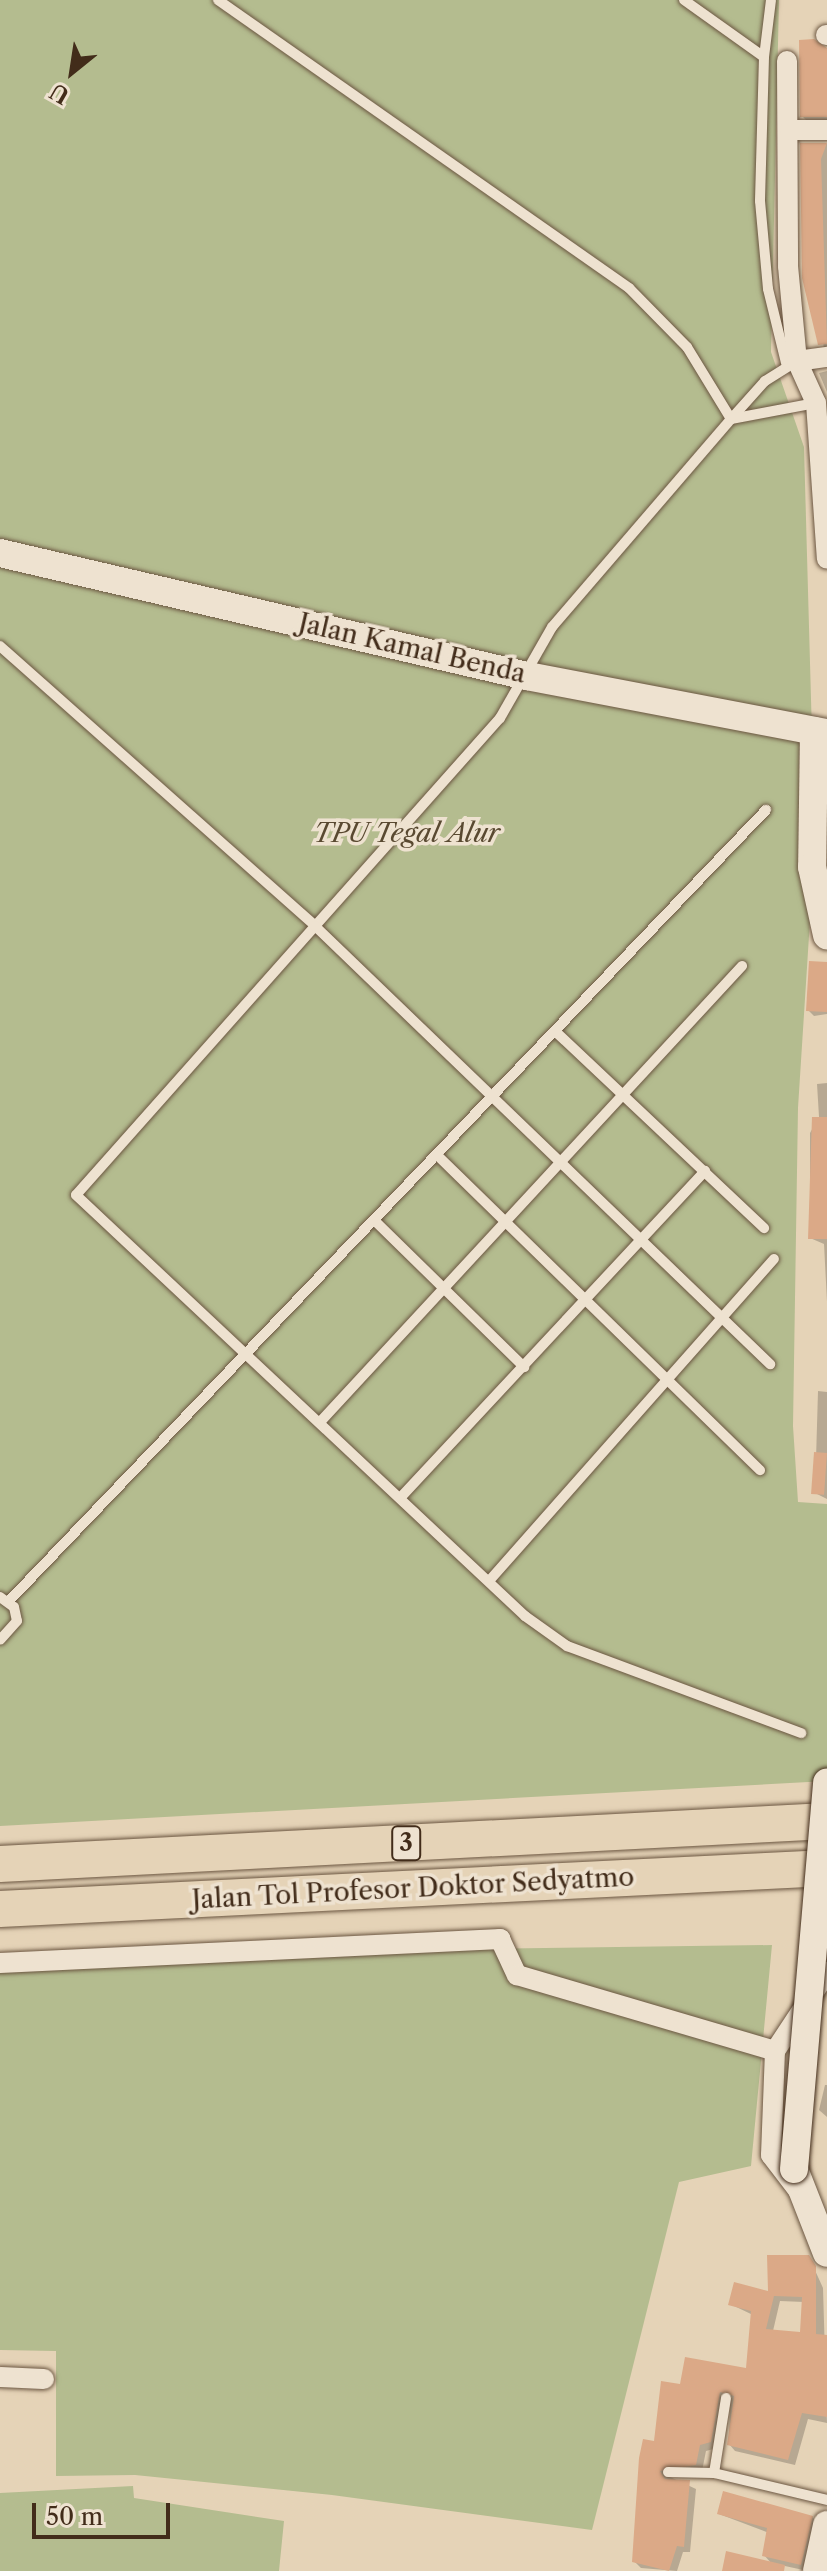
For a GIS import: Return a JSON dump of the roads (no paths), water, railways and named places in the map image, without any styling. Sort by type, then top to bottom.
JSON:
[{"type":"highway","name":"Jalan Tol Profesor Doktor Sedyatmo","points":[[0,1864],[827,1821]]},
{"type":"highway","name":"Jalan Tol Profesor Doktor Sedyatmo","points":[[0,1909],[827,1868]]},
{"type":"main road","name":"Jalan Kamal Benda","points":[[0,553],[820,732]]},
{"type":"main road","points":[[820,732],[820,867],[827,935]]},
{"type":"main road","points":[[827,1782],[798,2182],[827,2253]]},
{"type":"main road","points":[[817,2571],[827,2525]]},
{"type":"street","points":[[787,61],[791,362],[814,404],[827,559]]},
{"type":"street","points":[[790,130],[827,130]]},
{"type":"street","points":[[791,362],[827,357]]},
{"type":"street","points":[[0,1963],[500,1939],[517,1975],[775,2051]]},
{"type":"street","points":[[798,2182],[771,2155],[775,2051],[827,1972]]},
{"type":"street","points":[[0,2377],[44,2379]]},
{"type":"lane","points":[[218,0],[629,288],[687,347],[731,419]]},
{"type":"lane","points":[[684,0],[764,57]]},
{"type":"lane","points":[[771,0],[764,57],[760,201],[768,289],[791,362],[731,419],[542,643],[531,668],[500,718],[77,1190],[87,1209],[248,1351],[489,1581],[567,1646],[801,1733]]},
{"type":"lane","points":[[731,419],[814,404]]},
{"type":"lane","points":[[0,646],[315,926],[563,1159],[770,1364]]},
{"type":"lane","points":[[0,1640],[17,1621],[4,1599],[496,1096],[766,810]]},
{"type":"lane","points":[[321,1421],[742,966]]},
{"type":"lane","points":[[556,1032],[764,1228]]},
{"type":"lane","points":[[438,1156],[760,1470]]},
{"type":"lane","points":[[401,1497],[705,1171]]},
{"type":"lane","points":[[375,1221],[524,1367]]},
{"type":"lane","points":[[489,1581],[774,1259]]},
{"type":"lane","points":[[714,2473],[726,2398]]},
{"type":"lane","points":[[668,2472],[714,2473],[827,2500]]},
{"type":"park label","name":"TPU Tegal Alur","points":[[407,834]]}]
